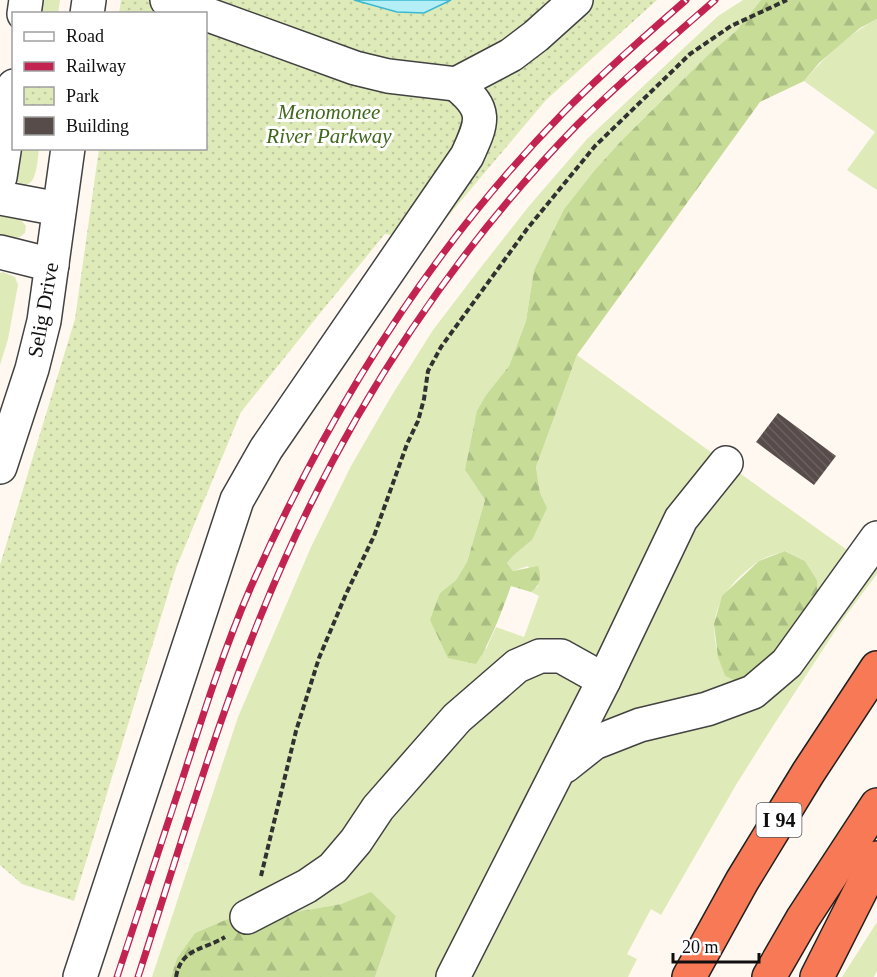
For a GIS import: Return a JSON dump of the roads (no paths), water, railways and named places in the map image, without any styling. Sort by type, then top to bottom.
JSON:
[{"type":"highway","name":"I 94","points":[[689,977],[808,773],[877,668]]},
{"type":"highway","points":[[769,977],[803,918],[877,805]]},
{"type":"highway","points":[[817,977],[877,858]]},
{"type":"street","points":[[167,0],[199,12]]},
{"type":"street","points":[[456,84],[511,55],[576,0]]},
{"type":"street","points":[[80,977],[237,500],[266,449],[467,156],[480,122],[479,110],[472,97],[456,84],[388,76],[355,68],[207,15]]},
{"type":"street","points":[[0,177],[12,99]]},
{"type":"street","name":"Selig Drive","points":[[0,467],[38,344],[48,297],[68,150]]},
{"type":"street","points":[[0,198],[60,209]]},
{"type":"street","points":[[0,252],[51,265]]},
{"type":"street","points":[[453,977],[604,680],[681,519],[726,463]]},
{"type":"street","points":[[558,771],[594,743],[639,725],[706,709],[753,692],[787,663],[877,538]]},
{"type":"street","points":[[247,917],[307,886],[333,868],[356,841],[378,808],[457,718],[517,666],[540,656],[561,656],[604,680]]},
{"type":"water","points":[[354,0],[451,0],[424,13],[397,12]]},
{"type":"railway","points":[[117,977],[207,704],[250,589],[280,524],[348,398],[385,337],[425,278],[514,166],[563,113],[623,55],[686,0]]},
{"type":"railway","points":[[138,977],[205,767],[262,612],[312,501],[376,386],[411,330],[449,276],[532,173],[577,125],[715,0]]},
{"type":"park label","name":"Menomonee River Parkway","points":[[329,124]]}]
